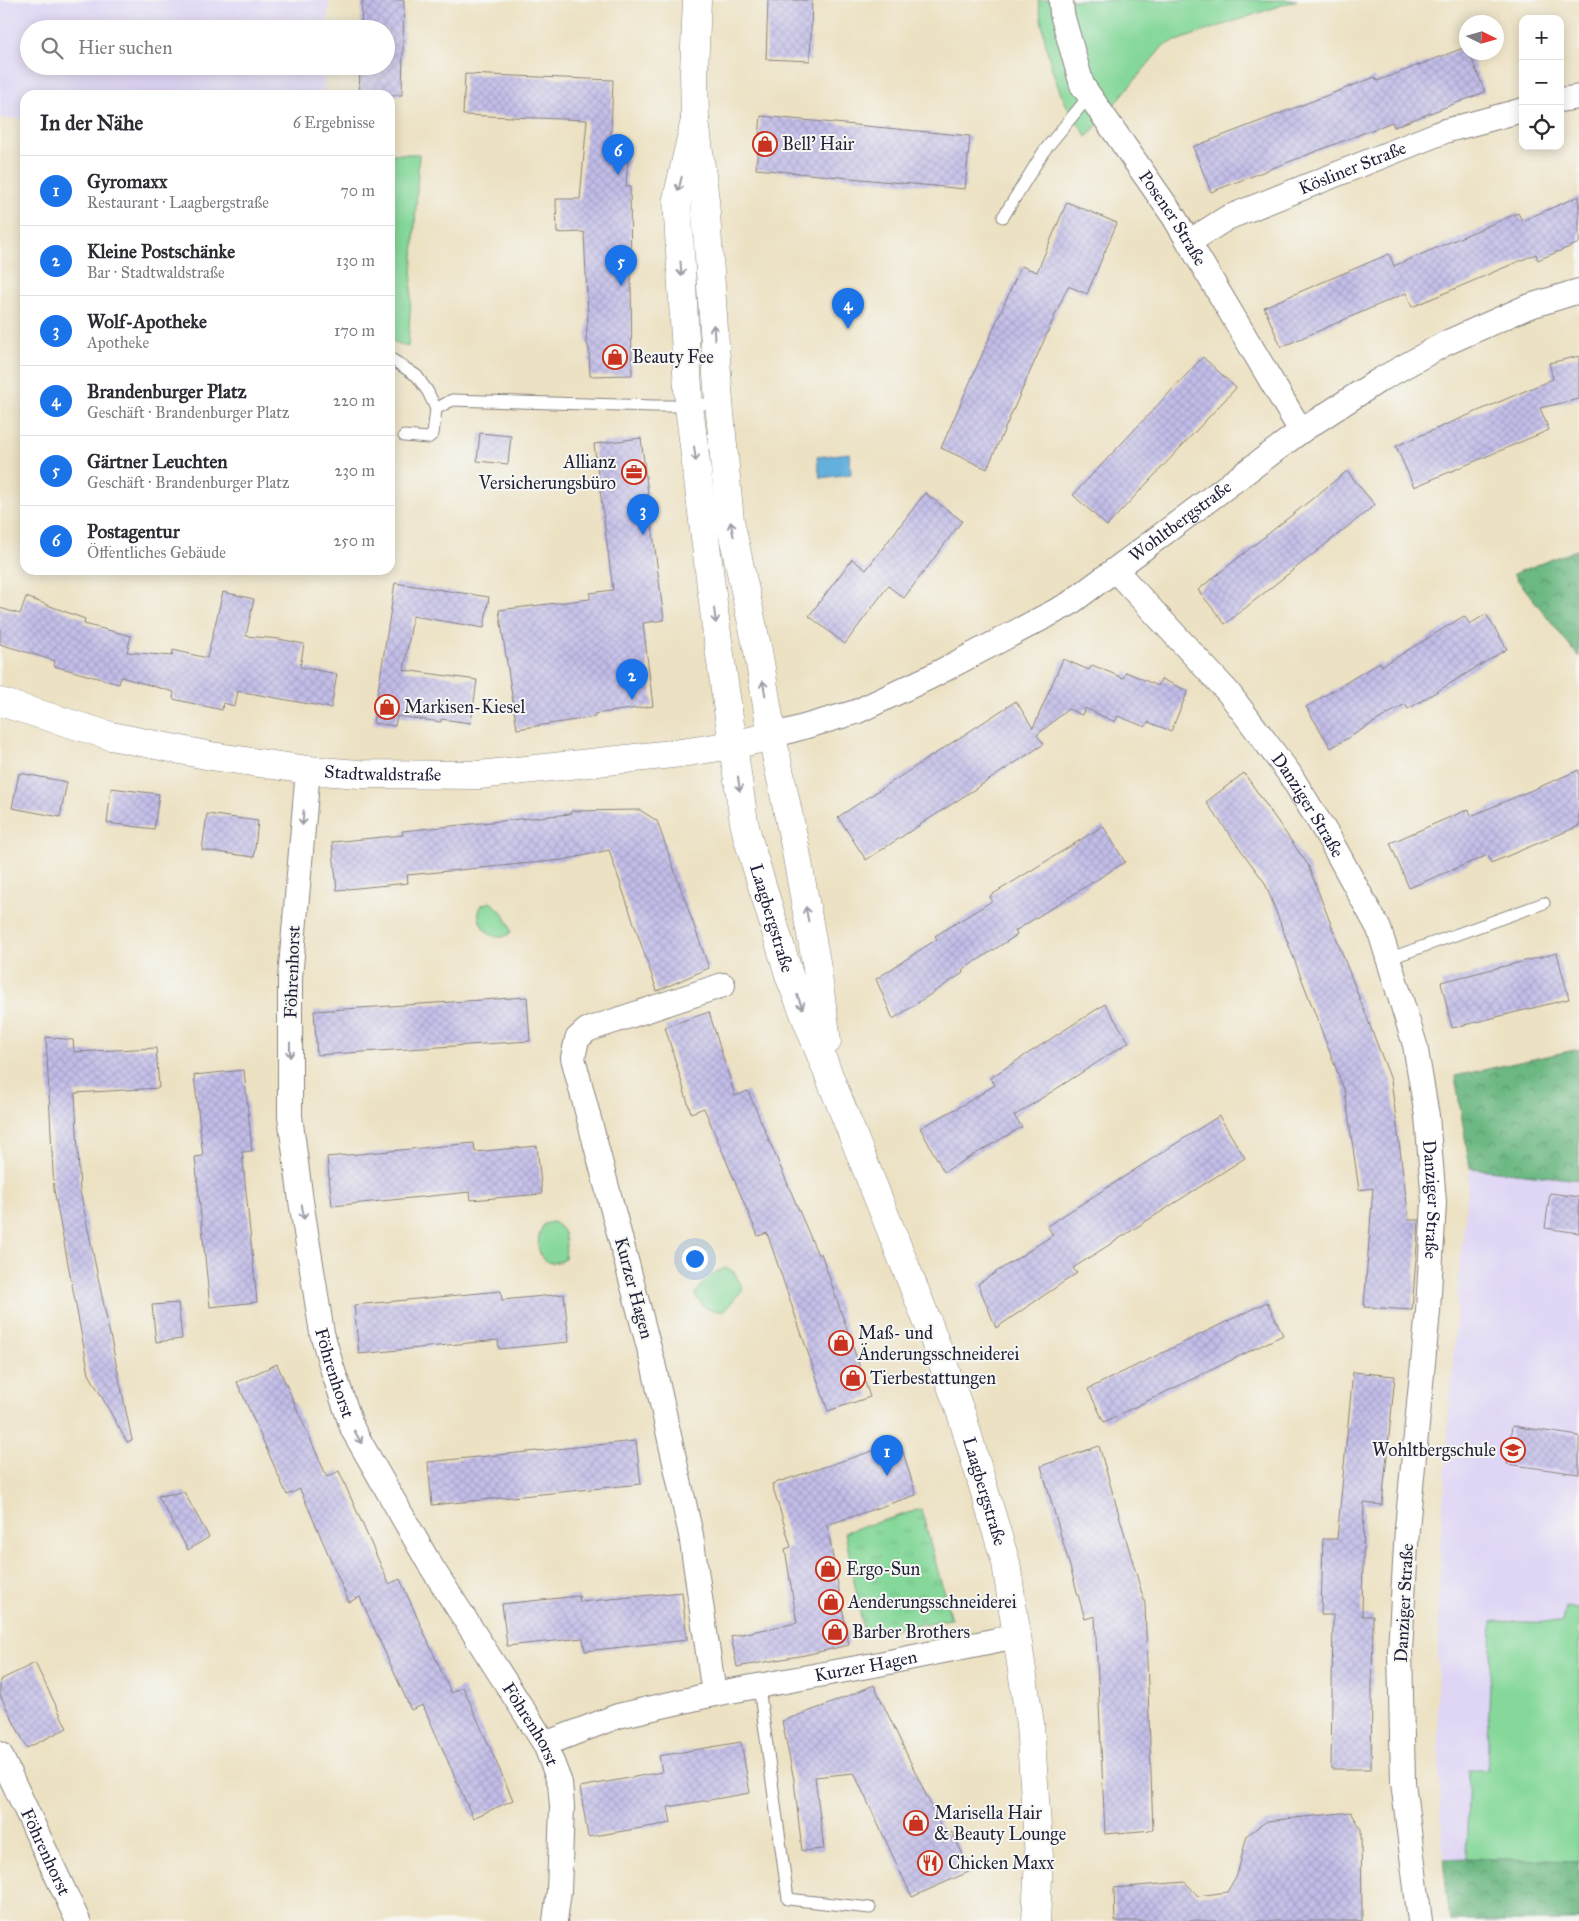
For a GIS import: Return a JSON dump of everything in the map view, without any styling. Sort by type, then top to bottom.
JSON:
[{"type":"street","points":[[695,120],[694,71],[698,0]]},
{"type":"street","name":"Posener Straße","points":[[1061,0],[1062,14],[1071,51],[1082,85],[1174,217],[1301,431]]},
{"type":"street","points":[[1564,99],[1579,97]]},
{"type":"street","name":"Kösliner Straße","points":[[1189,242],[1227,218],[1445,131],[1519,111]]},
{"type":"street","name":"Laagbergstraße","points":[[695,120],[705,200],[719,402],[730,521],[758,651],[772,736],[793,837],[814,952],[833,1084]]},
{"type":"street","name":"Laagbergstraße","points":[[695,120],[677,199],[689,406],[715,617],[748,838],[790,978],[930,1328],[962,1416],[1006,1563],[1030,1724],[1039,1857],[1036,1921]]},
{"type":"street","name":"Wohltbergstraße","points":[[772,736],[856,712],[1069,604],[1301,431],[1378,381],[1446,343],[1527,307],[1579,291]]},
{"type":"street","name":"Danziger Straße","points":[[1116,570],[1228,692],[1289,773],[1328,836],[1379,929],[1415,1044],[1427,1116],[1434,1202],[1428,1311],[1407,1528],[1400,1650],[1403,1782],[1420,1921]]},
{"type":"street","name":"Stadtwaldstraße","points":[[0,702],[111,736],[211,756],[308,770],[359,774],[478,775],[682,753],[733,745],[772,736]]},
{"type":"street","name":"Föhrenhorst","points":[[308,770],[290,978],[290,1116],[301,1201],[322,1333],[354,1430],[429,1564],[545,1744],[560,1783],[562,1807],[559,1891],[555,1921]]},
{"type":"street","name":"Kurzer Hagen","points":[[714,1694],[691,1536],[653,1362],[573,1058],[577,1039],[587,1030],[723,985]]},
{"type":"street","name":"Kurzer Hagen","points":[[545,1744],[618,1716],[714,1694],[1018,1636]]},
{"type":"street","name":"Föhrenhorst","points":[[0,1754],[78,1921]]},
{"type":"lane","points":[[1004,218],[1044,151],[1089,96]]},
{"type":"lane","points":[[395,361],[417,376],[428,392],[436,409],[433,434],[428,438],[404,436]]},
{"type":"lane","points":[[436,409],[452,400],[689,406],[719,402]]},
{"type":"lane","points":[[1388,959],[1544,903]]},
{"type":"lane","points":[[758,1687],[788,1899],[870,1908]]},
{"type":"shaded area","points":[[0,0],[329,0],[328,20],[20,20],[20,75],[325,75],[324,90],[20,90],[20,119],[0,118]]},
{"type":"shaded area","name":"Wohltbergschule","points":[[1470,1168],[1579,1180],[1579,1861],[1443,1859],[1437,1705],[1440,1547],[1459,1274]]},
{"type":"green space","points":[[1038,0],[1297,0],[1164,45],[1087,137],[1066,104],[1055,79]]},
{"type":"green space","points":[[395,154],[419,154],[408,347],[395,342]]},
{"type":"green space","points":[[1579,549],[1579,657],[1513,574]]},
{"type":"green space","points":[[489,902],[500,910],[509,923],[511,932],[506,936],[500,937],[489,934],[481,924],[479,910],[482,905]]},
{"type":"green space","points":[[1579,1049],[1579,1180],[1470,1168],[1455,1076]]},
{"type":"green space","points":[[552,1222],[564,1233],[566,1242],[565,1259],[556,1262],[549,1262],[544,1259],[540,1254],[539,1248],[540,1232],[544,1224]]},
{"type":"green space","points":[[725,1268],[734,1272],[743,1289],[724,1311],[710,1310],[695,1295],[707,1279]]},
{"type":"green space","points":[[921,1509],[951,1619],[864,1634],[845,1532]]},
{"type":"green space","points":[[1565,1606],[1579,1608],[1579,1861],[1466,1858],[1469,1770],[1487,1770],[1492,1621],[1562,1623]]},
{"type":"green space","points":[[1443,1859],[1579,1861],[1579,1921],[1450,1921]]},
{"type":"water","points":[[849,453],[851,474],[820,478],[817,457]]},
{"type":"building","points":[[362,0],[404,0],[402,95],[395,95],[395,90],[359,90],[360,75],[395,75],[395,20],[361,20]]},
{"type":"building","points":[[768,0],[812,0],[810,61],[766,59]]},
{"type":"building","points":[[1459,50],[1459,60],[1472,60],[1485,92],[1394,127],[1392,122],[1211,192],[1193,147],[1375,77],[1377,81]]},
{"type":"building","points":[[465,74],[613,80],[610,160],[628,159],[626,186],[630,186],[632,375],[590,376],[589,350],[586,339],[588,316],[584,232],[557,233],[556,199],[580,199],[587,120],[463,115]]},
{"type":"building","points":[[761,116],[970,136],[965,189],[756,169]]},
{"type":"building","points":[[1579,196],[1579,243],[1538,260],[1536,254],[1412,307],[1406,293],[1281,347],[1264,307],[1389,254],[1394,266],[1518,213],[1522,221]]},
{"type":"building","points":[[1067,202],[1117,223],[1087,294],[1068,286],[987,469],[941,448],[1021,266],[1037,272]]},
{"type":"building","points":[[1579,356],[1579,399],[1540,408],[1549,430],[1414,487],[1396,446],[1553,379],[1549,363]]},
{"type":"building","points":[[1203,357],[1236,388],[1107,526],[1073,495]]},
{"type":"building","points":[[480,433],[511,436],[508,464],[477,461]]},
{"type":"building","points":[[641,438],[664,620],[643,623],[653,706],[594,714],[595,717],[517,729],[499,610],[590,599],[590,593],[613,590],[594,444]]},
{"type":"building","points":[[1347,471],[1375,505],[1225,624],[1198,590]]},
{"type":"building","points":[[925,493],[962,521],[904,598],[888,586],[845,644],[809,616],[852,559],[866,570]]},
{"type":"building","points":[[395,583],[489,597],[484,628],[413,616],[404,670],[477,680],[471,723],[441,719],[441,722],[397,716],[395,726],[373,723]]},
{"type":"building","points":[[223,592],[254,599],[246,636],[279,639],[304,644],[300,667],[337,674],[331,708],[238,691],[235,706],[223,703],[222,710],[173,699],[174,692],[121,677],[119,684],[54,666],[55,661],[0,644],[0,608],[20,614],[26,597],[85,619],[84,624],[131,636],[127,652],[172,656],[173,650],[207,658]]},
{"type":"building","points":[[1486,614],[1507,649],[1408,709],[1405,704],[1331,748],[1306,707],[1380,662],[1382,666],[1464,616],[1470,624]]},
{"type":"building","points":[[1063,659],[1089,670],[1092,665],[1123,678],[1126,672],[1158,686],[1161,679],[1188,691],[1171,731],[1148,722],[1145,727],[1118,716],[1115,722],[1085,708],[1082,715],[1068,709],[1037,735],[1044,744],[866,860],[838,817],[1016,701],[1033,728]]},
{"type":"building","points":[[1579,770],[1579,826],[1491,863],[1488,855],[1409,888],[1390,843],[1469,809],[1471,816]]},
{"type":"building","points":[[19,773],[67,782],[60,817],[12,808]]},
{"type":"building","points":[[1244,773],[1308,865],[1391,1080],[1409,1220],[1419,1220],[1412,1310],[1364,1307],[1373,1188],[1359,1190],[1345,1092],[1265,883],[1206,802]]},
{"type":"building","points":[[111,788],[159,794],[154,829],[107,823]]},
{"type":"building","points":[[640,810],[657,821],[709,968],[657,991],[609,850],[563,860],[407,875],[408,883],[337,890],[332,842],[403,835],[402,831],[570,814],[571,811]]},
{"type":"building","points":[[207,814],[258,821],[254,857],[202,850]]},
{"type":"building","points":[[1103,826],[1125,862],[1015,931],[1017,935],[962,970],[963,973],[893,1019],[876,979],[937,939],[935,936],[992,901],[990,896]]},
{"type":"building","points":[[1557,953],[1569,999],[1452,1028],[1441,982]]},
{"type":"building","points":[[527,997],[530,1041],[317,1055],[314,1011]]},
{"type":"building","points":[[1105,1004],[1129,1042],[1014,1116],[1022,1127],[944,1172],[920,1128],[995,1085],[990,1078]]},
{"type":"building","points":[[709,1012],[735,1096],[748,1091],[818,1255],[821,1253],[870,1397],[828,1411],[767,1233],[758,1236],[704,1108],[691,1113],[665,1027]]},
{"type":"building","points":[[46,1037],[73,1040],[74,1052],[156,1048],[159,1088],[75,1093],[80,1191],[132,1440],[127,1442],[89,1374],[54,1190]]},
{"type":"building","points":[[244,1070],[252,1151],[242,1152],[257,1302],[210,1307],[195,1157],[203,1156],[194,1075]]},
{"type":"building","points":[[1219,1116],[1245,1158],[1073,1268],[1077,1273],[996,1328],[978,1284],[1053,1235],[1047,1226]]},
{"type":"building","points":[[474,1143],[475,1152],[537,1146],[542,1194],[471,1200],[470,1192],[332,1206],[327,1157]]},
{"type":"building","points":[[1550,1193],[1579,1197],[1579,1233],[1545,1228]]},
{"type":"building","points":[[501,1291],[502,1300],[564,1294],[569,1342],[499,1349],[498,1340],[359,1354],[354,1305]]},
{"type":"building","points":[[1267,1302],[1283,1335],[1104,1422],[1088,1389]]},
{"type":"building","points":[[178,1303],[182,1339],[156,1342],[152,1305]]},
{"type":"building","points":[[277,1364],[327,1477],[339,1471],[389,1584],[400,1579],[451,1693],[463,1687],[513,1800],[473,1818],[423,1705],[411,1710],[360,1597],[349,1602],[300,1489],[287,1495],[237,1382]]},
{"type":"building","points":[[1353,1372],[1395,1376],[1382,1505],[1364,1503],[1362,1616],[1373,1616],[1371,1769],[1331,1769],[1333,1615],[1321,1615],[1323,1539],[1337,1539]]},
{"type":"building","points":[[1512,1426],[1579,1436],[1579,1474],[1507,1464]]},
{"type":"building","points":[[636,1441],[641,1484],[432,1505],[428,1462]]},
{"type":"building","points":[[900,1442],[916,1495],[827,1525],[849,1645],[737,1667],[731,1636],[797,1623],[785,1549],[791,1547],[772,1484]]},
{"type":"building","points":[[1099,1446],[1145,1604],[1153,1830],[1105,1834],[1095,1616],[1085,1619],[1041,1466]]},
{"type":"building","points":[[184,1492],[209,1537],[188,1550],[158,1496]]},
{"type":"building","points":[[682,1592],[687,1640],[585,1651],[583,1638],[507,1646],[502,1604],[579,1596],[580,1602]]},
{"type":"building","points":[[35,1663],[67,1728],[27,1748],[0,1695],[0,1680]]},
{"type":"building","points":[[874,1685],[945,1835],[952,1832],[971,1871],[912,1897],[854,1773],[815,1777],[824,1849],[802,1851],[794,1780],[782,1721]]},
{"type":"building","points":[[741,1742],[750,1793],[668,1807],[671,1823],[588,1837],[580,1787],[662,1772],[659,1756]]},
{"type":"building","points":[[1351,1812],[1361,1829],[1362,1921],[1115,1921],[1114,1888],[1185,1882],[1198,1896],[1227,1892],[1237,1875],[1247,1835],[1267,1821]]},
{"type":"place","name":"Bell' Hair","points":[[765,144]]},
{"type":"place","name":"Postagentur","points":[[618,175]]},
{"type":"place","name":"Gärtner Leuchten","points":[[621,286]]},
{"type":"place","name":"Brandenburger Platz","points":[[848,329]]},
{"type":"place","name":"Beauty Fee","points":[[615,357]]},
{"type":"place","name":"Allianz Versicherungsbüro","points":[[634,472]]},
{"type":"place","name":"Wolf-Apotheke","points":[[643,535]]},
{"type":"place","name":"Kleine Postschänke","points":[[632,700]]},
{"type":"place","name":"Markisen-Kiesel","points":[[387,707]]},
{"type":"place","name":"Maß- und Änderungsschneiderei","points":[[841,1343]]},
{"type":"place","name":"Tierbestattungen","points":[[853,1378]]},
{"type":"place","name":"Wohltbergschule","points":[[1513,1450]]},
{"type":"place","name":"Gyromaxx","points":[[887,1476]]},
{"type":"place","name":"Ergo-Sun","points":[[828,1569]]},
{"type":"place","name":"Aenderungsschneiderei","points":[[831,1602]]},
{"type":"place","name":"Barber Brothers","points":[[835,1632]]},
{"type":"place","name":"Marisella Hair & Beauty Lounge","points":[[916,1823]]},
{"type":"place","name":"Chicken Maxx","points":[[930,1863]]}]
